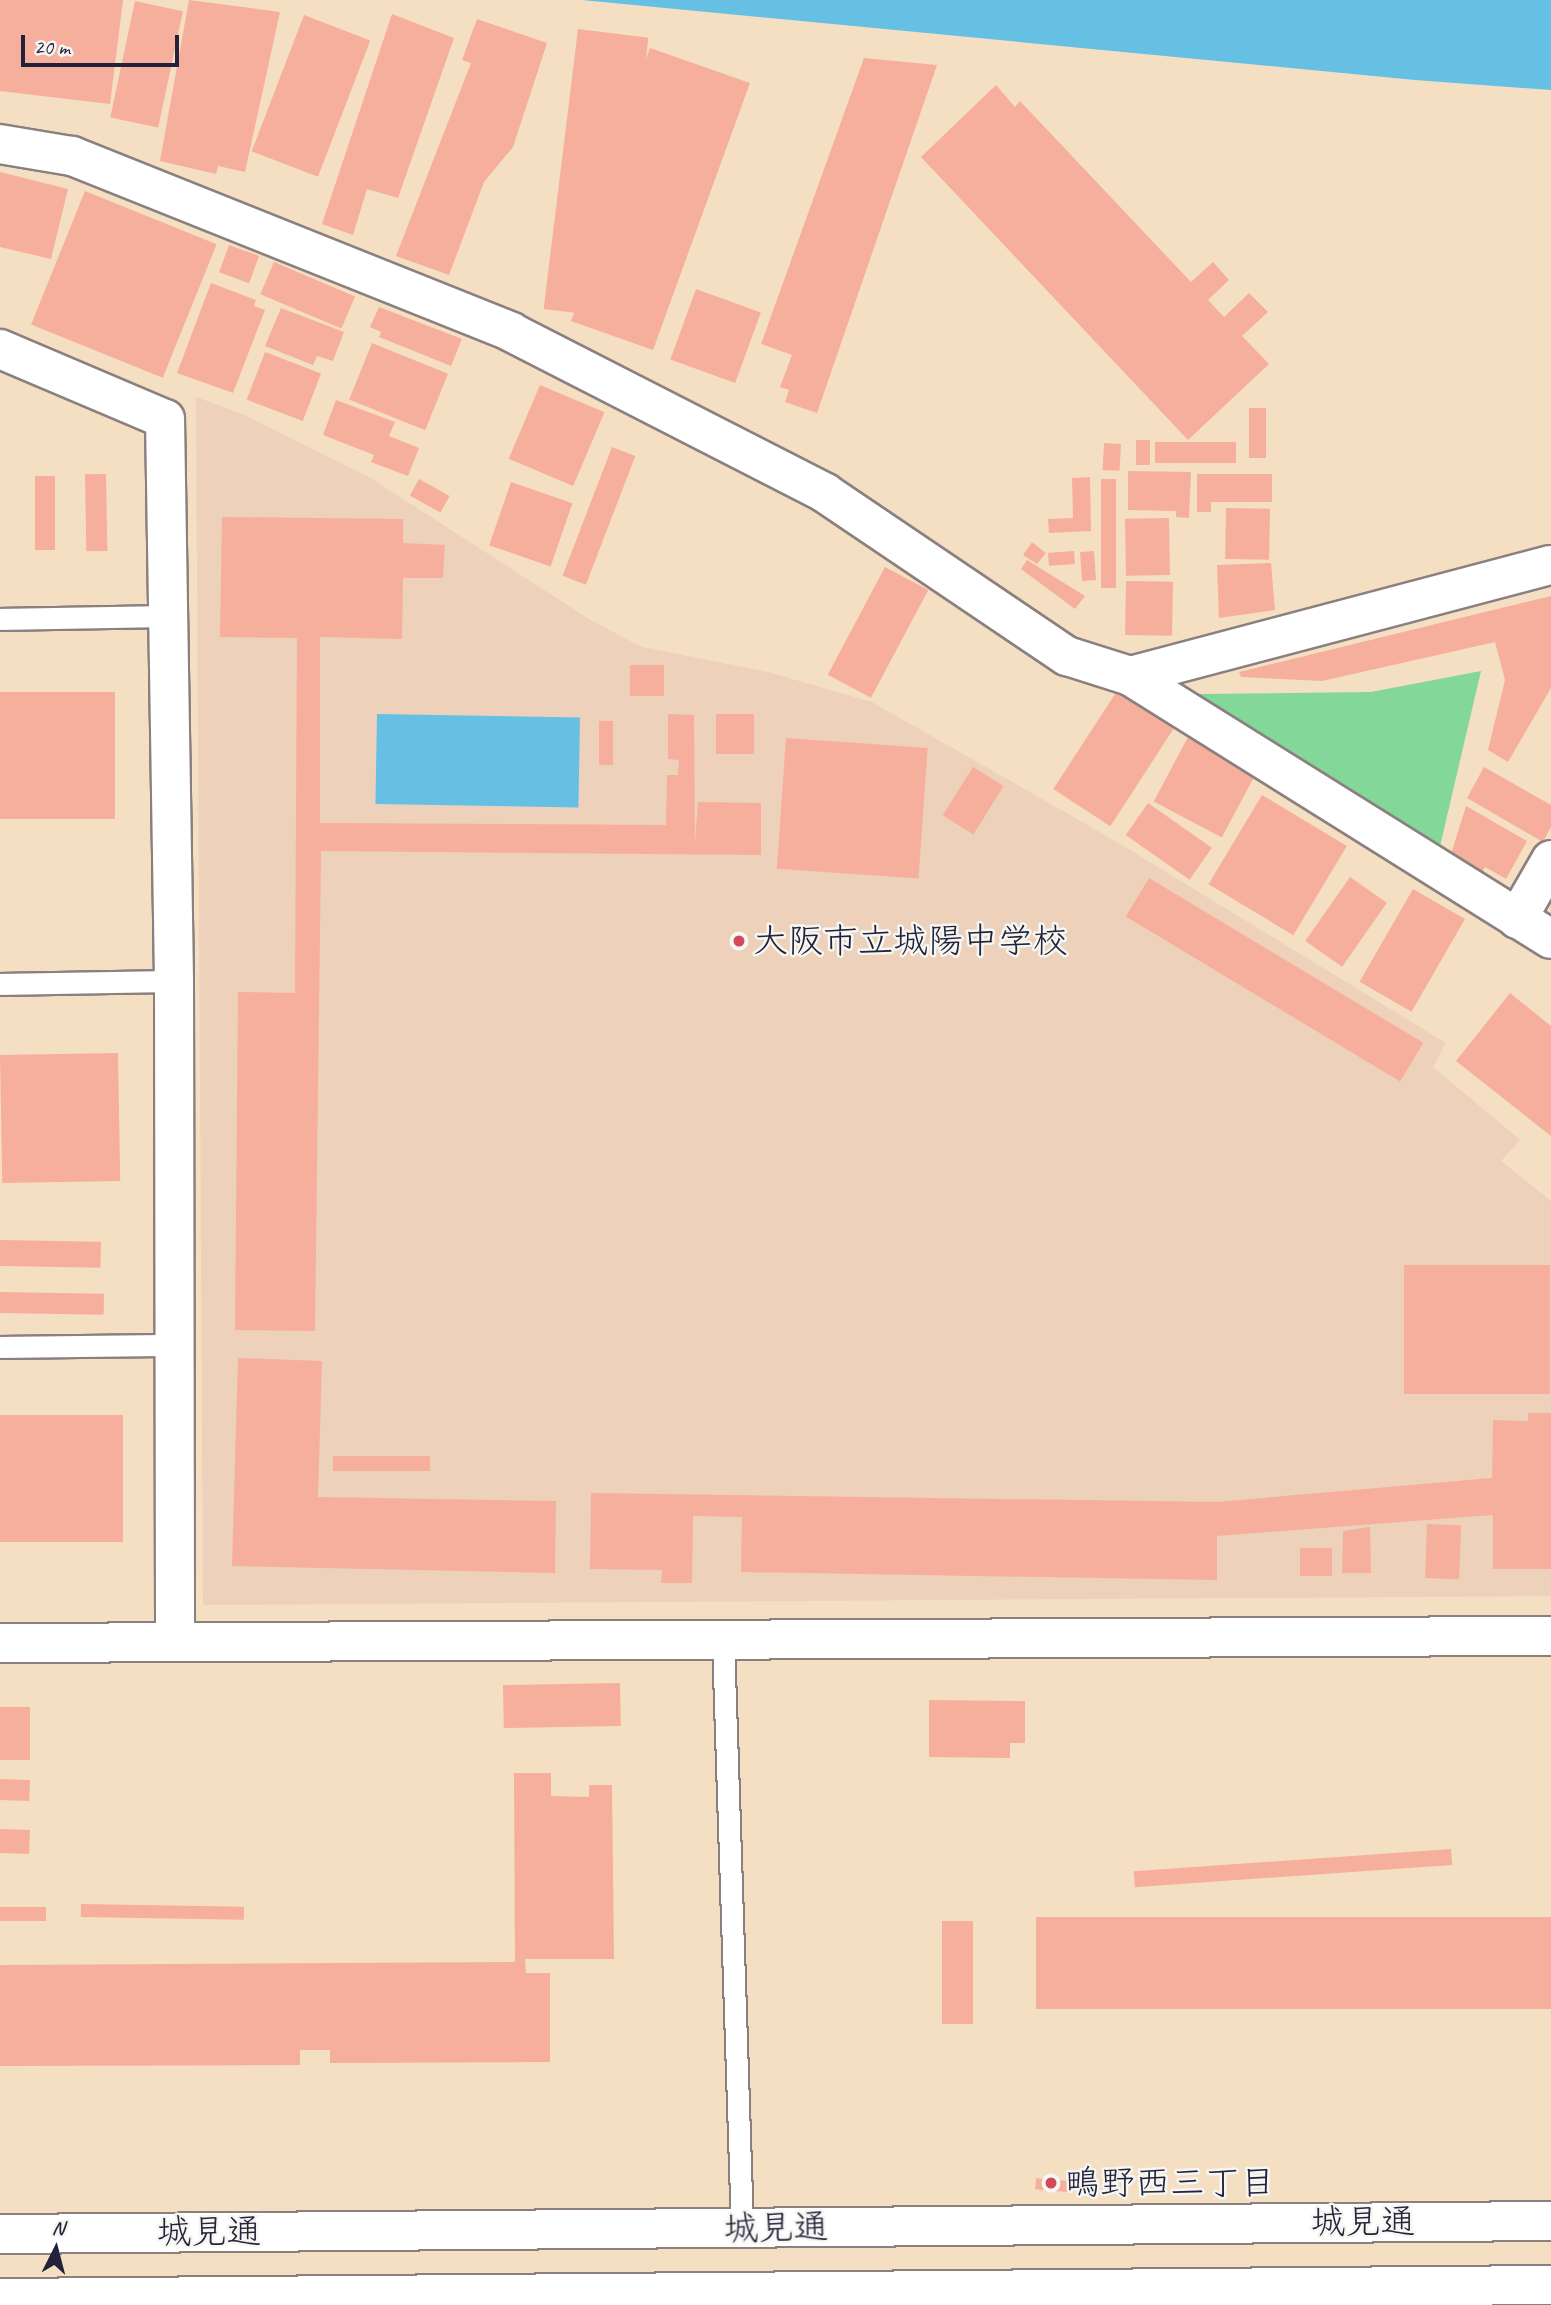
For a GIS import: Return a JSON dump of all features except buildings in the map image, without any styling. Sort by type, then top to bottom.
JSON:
[{"type":"street","points":[[0,144],[72,156],[511,332],[825,494],[1067,656],[1130,676],[1551,939]]},
{"type":"street","points":[[0,349],[165,419],[172,616],[175,1641]]},
{"type":"street","points":[[1130,676],[1551,565]]},
{"type":"street","points":[[1517,919],[1551,860]]},
{"type":"street","points":[[0,1643],[1551,1636]]},
{"type":"street","name":"城見通","points":[[0,2234],[1551,2221]]},
{"type":"street","name":"城見通","points":[[0,2298],[1022,2297],[1551,2285]]},
{"type":"lane","points":[[0,619],[172,616]]},
{"type":"lane","points":[[0,984],[174,981]]},
{"type":"lane","points":[[0,1347],[173,1345]]},
{"type":"lane","points":[[723,1640],[742,2228]]},
{"type":"shaded area","name":"大阪市立城陽中学校","points":[[196,397],[242,414],[369,477],[592,621],[642,647],[768,672],[872,702],[1112,839],[1446,1043],[1433,1067],[1520,1140],[1501,1161],[1551,1201],[1551,1596],[203,1605]]},
{"type":"green space","points":[[1481,671],[1437,859],[1198,702],[1199,694],[1371,692]]},
{"type":"water","points":[[582,0],[1551,0],[1551,90],[1415,80]]},
{"type":"water","points":[[377,714],[580,718],[578,808],[375,804]]},
{"type":"place","name":"大阪市立城陽中学校","points":[[739,941]]},
{"type":"place","name":"鴫野西三丁目","points":[[1051,2183]]}]
